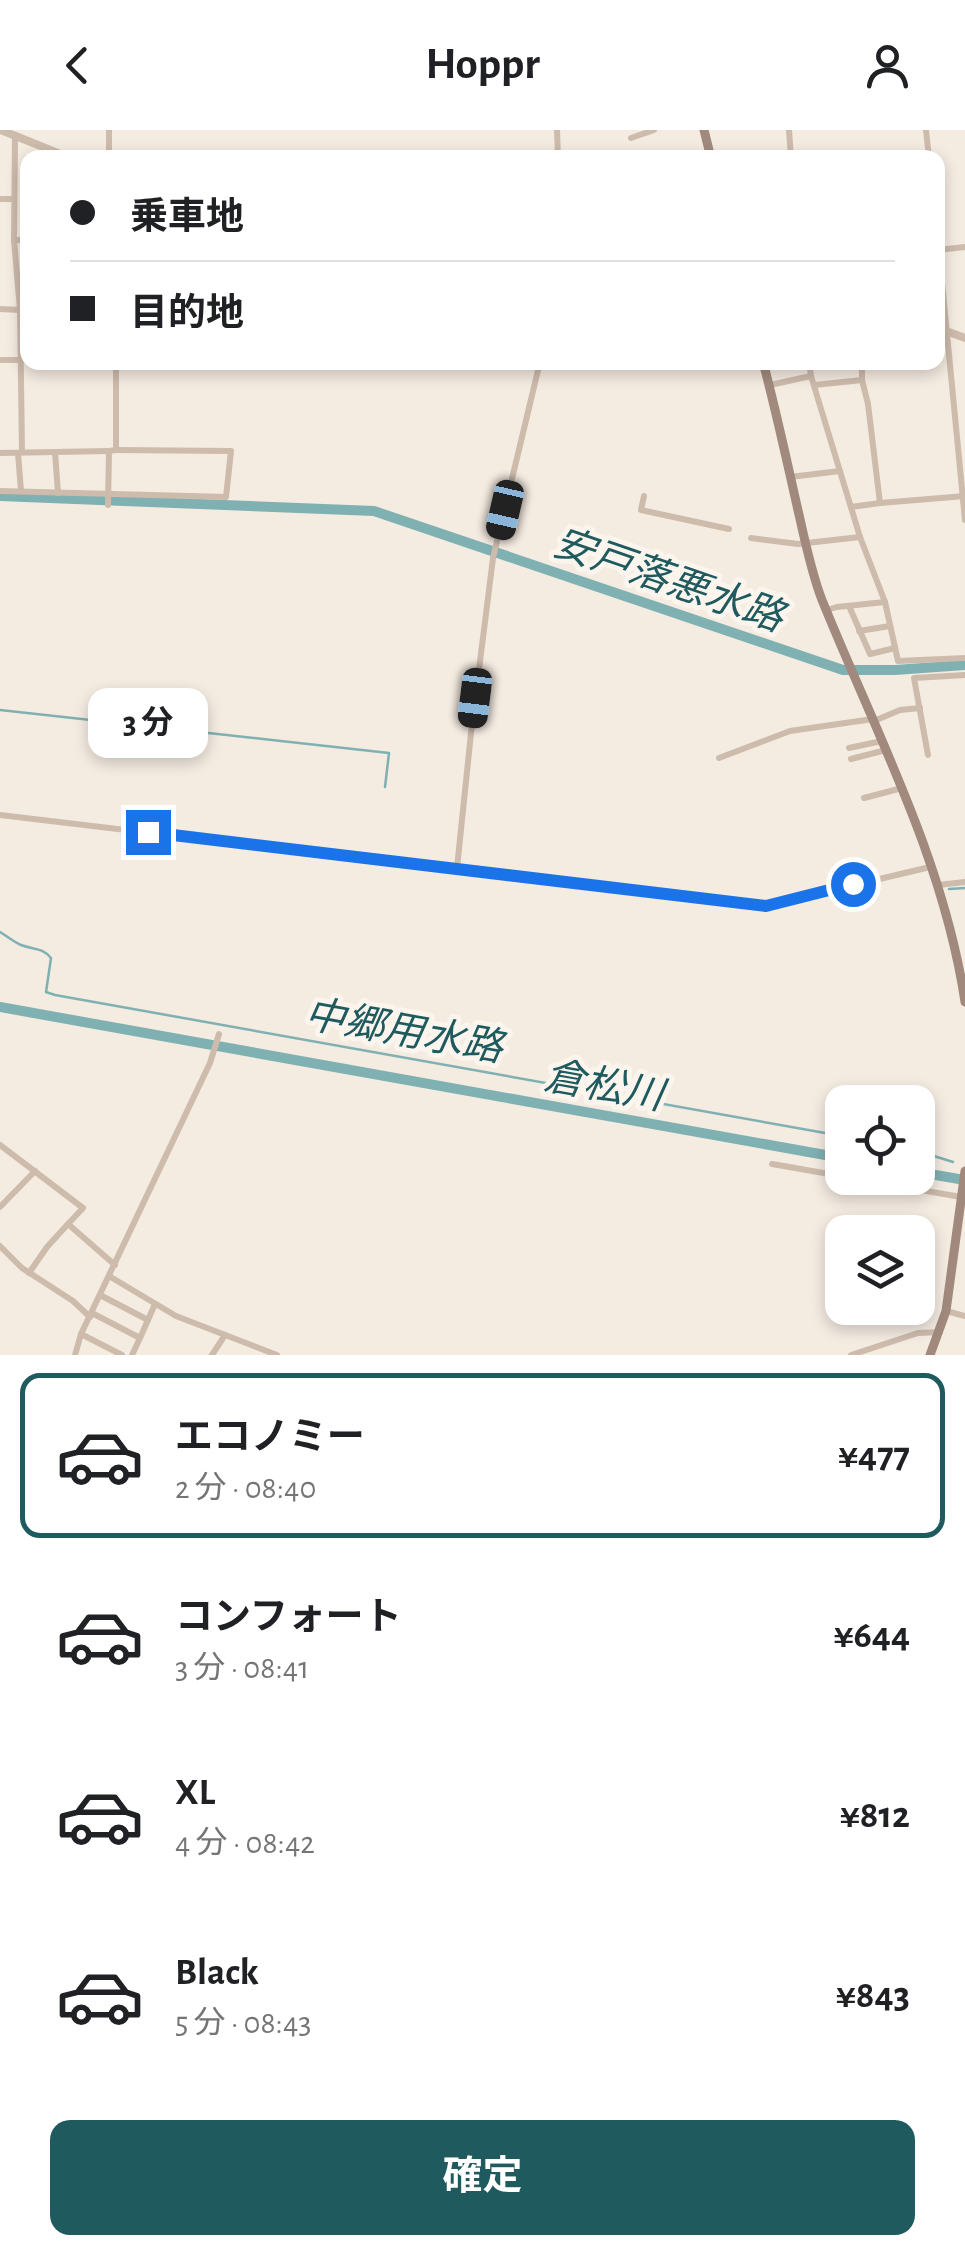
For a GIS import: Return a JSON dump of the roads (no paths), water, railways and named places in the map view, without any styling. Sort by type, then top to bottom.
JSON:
[{"type":"main road","points":[[766,370],[805,543],[827,610],[902,788],[930,867],[954,945],[965,1002]]},
{"type":"main road","points":[[930,1355],[946,1312],[965,1171]]},
{"type":"street","points":[[1,130],[50,150]]},
{"type":"street","points":[[630,138],[654,130]]},
{"type":"street","points":[[15,136],[14,240],[20,310],[22,491]]},
{"type":"street","points":[[0,199],[14,199]]},
{"type":"street","points":[[14,240],[20,240]]},
{"type":"street","points":[[0,309],[20,310]]},
{"type":"street","points":[[945,352],[965,520]]},
{"type":"street","points":[[0,360],[20,360]]},
{"type":"street","points":[[108,504],[116,370]]},
{"type":"street","points":[[457,868],[493,558],[538,370]]},
{"type":"street","points":[[810,370],[860,537],[885,602],[898,661],[965,658]]},
{"type":"street","points":[[862,370],[880,503]]},
{"type":"street","points":[[770,385],[811,376]]},
{"type":"street","points":[[814,385],[862,380]]},
{"type":"street","points":[[0,453],[231,451],[226,498],[0,491]]},
{"type":"street","points":[[55,452],[58,492]]},
{"type":"street","points":[[790,477],[840,470]]},
{"type":"street","points":[[644,496],[641,510],[728,528]]},
{"type":"street","points":[[851,507],[964,496]]},
{"type":"street","points":[[751,538],[805,543],[860,537]]},
{"type":"street","points":[[827,610],[885,602]]},
{"type":"street","points":[[849,606],[870,654],[895,648]]},
{"type":"street","points":[[860,632],[890,626]]},
{"type":"street","points":[[928,755],[914,678],[965,675]]},
{"type":"street","points":[[719,758],[790,731],[873,720],[900,710],[920,708]]},
{"type":"street","points":[[849,748],[884,745]]},
{"type":"street","points":[[851,759],[884,745]]},
{"type":"street","points":[[864,798],[902,788]]},
{"type":"street","points":[[0,814],[766,906],[930,867]]},
{"type":"street","points":[[936,885],[965,882]]},
{"type":"street","points":[[75,1355],[81,1334],[220,1034]]},
{"type":"street","points":[[0,1144],[84,1208],[29,1273]]},
{"type":"street","points":[[772,1164],[961,1197]]},
{"type":"street","points":[[0,1206],[36,1170]]},
{"type":"street","points":[[68,1224],[114,1264]]},
{"type":"street","points":[[0,1246],[29,1273],[91,1315],[140,1338]]},
{"type":"street","points":[[109,1276],[176,1316],[277,1355]]},
{"type":"street","points":[[100,1295],[148,1320]]},
{"type":"street","points":[[132,1355],[156,1304]]},
{"type":"street","points":[[946,1312],[965,1316]]},
{"type":"street","points":[[850,1355],[878,1350],[918,1333],[940,1332]]},
{"type":"street","points":[[81,1334],[122,1355]]},
{"type":"street","points":[[212,1355],[224,1335]]},
{"type":"waterway","name":"安戸落悪水路","points":[[0,496],[374,511],[843,670],[965,665]]},
{"type":"waterway","points":[[0,710],[389,753],[385,787]]},
{"type":"waterway","points":[[949,889],[965,888]]},
{"type":"waterway","name":"中郷用水路","points":[[0,932],[51,958],[46,992],[55,995],[825,1133]]},
{"type":"waterway","name":"倉松川","points":[[0,1007],[825,1155]]},
{"type":"waterway","name":"中郷用水路","points":[[935,1156],[953,1162]]},
{"type":"waterway","name":"倉松川","points":[[935,1175],[965,1180]]}]
